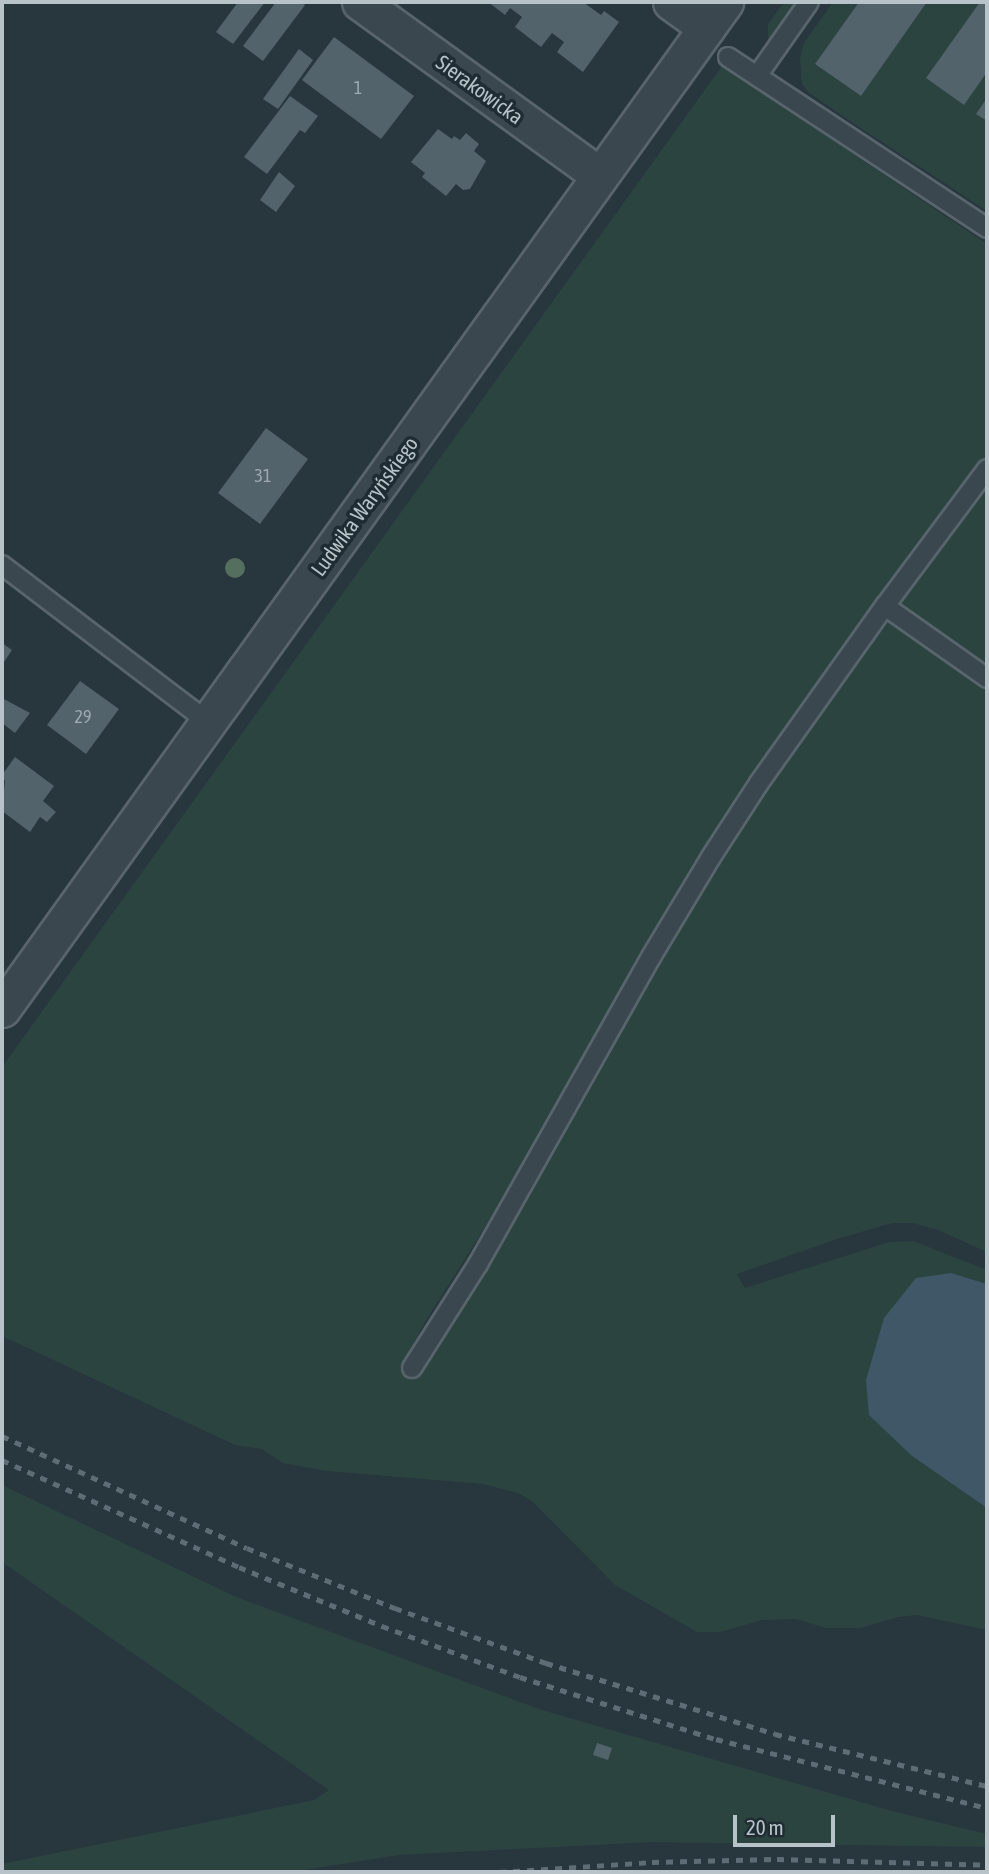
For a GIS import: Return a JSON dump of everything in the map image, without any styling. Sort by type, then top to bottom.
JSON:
[{"type":"street","name":"Sierakowicka","points":[[360,2],[600,176]]},
{"type":"street","points":[[671,2],[716,15]]},
{"type":"street","name":"Ludwika Waryńskiego","points":[[2,1010],[716,15]]},
{"type":"lane","points":[[757,76],[809,2]]},
{"type":"lane","points":[[728,57],[987,228]]},
{"type":"lane","points":[[412,1368],[498,1231],[650,957],[711,857],[885,606],[987,469]]},
{"type":"lane","points":[[2,565],[208,722]]},
{"type":"lane","points":[[885,606],[987,678]]},
{"type":"green space","points":[[784,2],[798,2],[768,45],[768,24]]},
{"type":"green space","points":[[833,2],[859,2],[815,64],[861,96],[927,2],[987,2],[987,211],[850,121],[808,92],[802,84],[800,58],[804,43]]},
{"type":"green space","points":[[722,66],[987,244],[987,453],[711,839],[618,993],[529,1158],[425,1322],[402,1365],[405,1378],[420,1376],[437,1351],[663,952],[778,768],[890,620],[987,689],[987,1252],[938,1230],[913,1223],[893,1223],[840,1238],[737,1274],[745,1288],[889,1242],[913,1241],[987,1270],[987,1284],[951,1273],[912,1456],[987,1508],[987,1630],[917,1615],[898,1617],[860,1628],[826,1628],[796,1619],[762,1620],[720,1632],[697,1632],[615,1585],[532,1501],[518,1493],[483,1484],[327,1471],[283,1463],[262,1449],[235,1445],[2,1336],[2,1067]]},
{"type":"green space","points":[[987,486],[987,668],[899,606]]},
{"type":"green space","points":[[2,1485],[234,1596],[542,1710],[892,1811],[987,1834],[987,1847],[651,1842],[399,1855],[291,1872],[2,1872],[2,1864],[314,1800],[329,1790],[2,1562]]},
{"type":"water","points":[[951,1273],[987,1284],[987,1508],[912,1456],[869,1415],[866,1380],[884,1318],[916,1278]]},
{"type":"building","points":[[238,2],[265,2],[233,44],[216,32]]},
{"type":"building","points":[[276,2],[301,2],[305,5],[263,61],[243,46]]},
{"type":"building","points":[[488,2],[583,2],[601,15],[604,11],[619,22],[583,72],[557,52],[564,42],[552,33],[541,47],[515,27],[522,17],[510,8],[505,15]]},
{"type":"building","points":[[859,2],[927,2],[861,96],[815,64]]},
{"type":"building","points":[[980,2],[987,2],[987,72],[964,105],[926,78]]},
{"type":"building","points":[[334,37],[414,96],[381,139],[302,80]]},
{"type":"building","points":[[299,49],[313,60],[278,109],[263,99]]},
{"type":"building","points":[[290,96],[318,116],[305,133],[300,130],[267,174],[244,157]]},
{"type":"building","points":[[987,98],[987,121],[976,114]]},
{"type":"building","points":[[438,129],[452,139],[454,136],[460,140],[466,133],[479,144],[474,151],[486,161],[470,189],[463,190],[456,184],[446,196],[422,177],[425,173],[411,162]]},
{"type":"building","points":[[279,172],[295,186],[276,212],[260,200]]},
{"type":"building","points":[[266,428],[308,459],[260,524],[218,493]]},
{"type":"building","points":[[2,643],[12,650],[2,665]]},
{"type":"building","points":[[80,681],[119,709],[86,754],[47,725]]},
{"type":"building","points":[[2,698],[30,713],[15,733],[2,723]]},
{"type":"building","points":[[15,757],[54,786],[43,801],[56,812],[47,822],[40,817],[30,832],[2,811],[5,781],[2,775]]},
{"type":"building","points":[[597,1743],[612,1748],[608,1760],[593,1755]]},
{"type":"railway","points":[[2,1436],[247,1548],[395,1608],[546,1663],[775,1734],[987,1786]]},
{"type":"railway","points":[[2,1460],[239,1567],[382,1626],[520,1677],[716,1739],[987,1808]]},
{"type":"railway","points":[[499,1872],[652,1862],[777,1859],[987,1865]]}]
